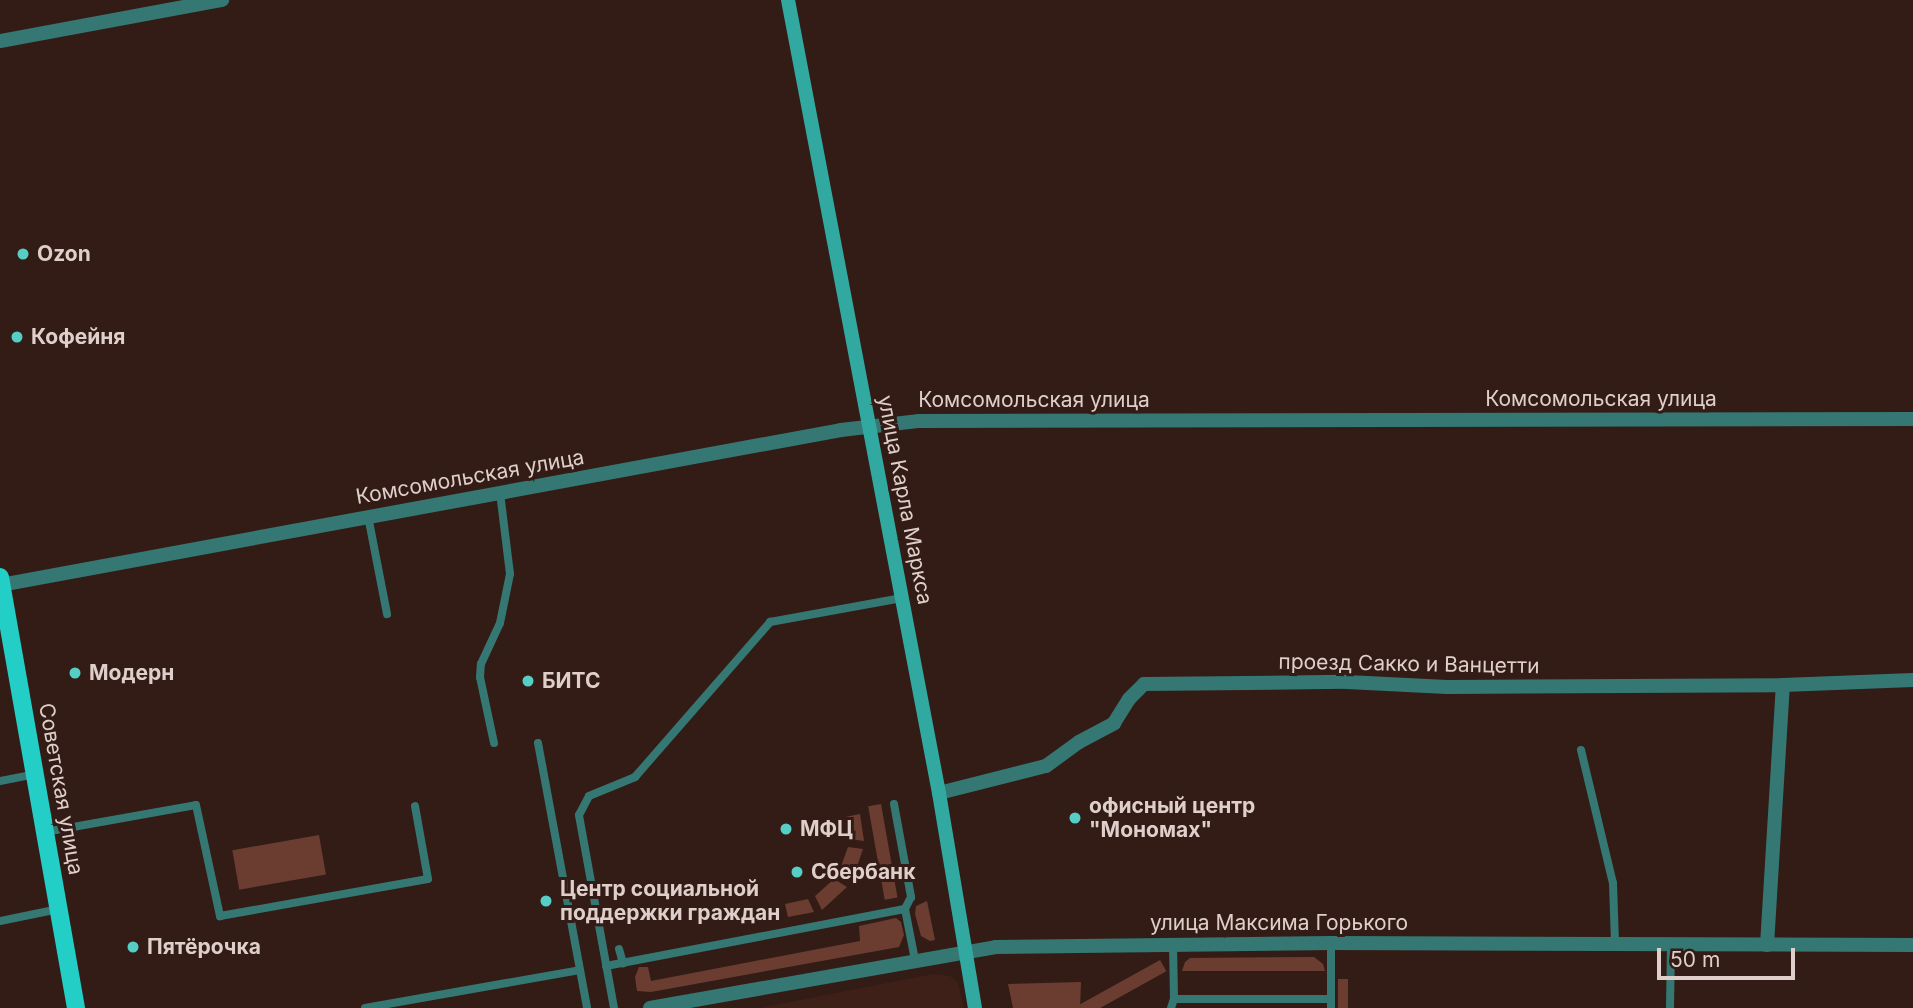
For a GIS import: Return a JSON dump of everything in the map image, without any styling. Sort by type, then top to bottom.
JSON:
[{"type":"main road","name":"улица Карла Маркса","points":[[788,0],[939,793],[975,1008]]},
{"type":"main road","name":"Советская улица","points":[[0,582],[76,1008]]},
{"type":"street","points":[[0,41],[222,0]]},
{"type":"street","name":"Комсомольская улица","points":[[0,582],[870,427],[919,421],[1913,419]]},
{"type":"street","name":"проезд Сакко и Ванцетти","points":[[939,793],[1046,766],[1079,742],[1114,723],[1129,699],[1144,684],[1347,681],[1447,687],[1783,685],[1913,680]]},
{"type":"street","points":[[1767,945],[1783,685]]},
{"type":"street","name":"улица Максима Горького","points":[[650,1008],[682,1005],[996,947],[1331,943],[1913,945]]},
{"type":"lane","points":[[494,743],[480,677],[481,664],[500,623],[510,574],[500,492]]},
{"type":"lane","points":[[369,516],[387,614]]},
{"type":"lane","points":[[614,1008],[579,815],[589,796],[635,777],[770,622],[902,598]]},
{"type":"lane","points":[[538,743],[587,1008]]},
{"type":"lane","points":[[1581,750],[1612,883],[1615,944]]},
{"type":"lane","points":[[0,782],[35,774]]},
{"type":"lane","points":[[894,803],[911,897],[905,909],[915,960]]},
{"type":"lane","points":[[45,832],[196,805],[220,916],[428,879],[415,806]]},
{"type":"lane","points":[[0,920],[59,909]]},
{"type":"lane","points":[[606,966],[905,909]]},
{"type":"lane","points":[[1173,944],[1172,1004],[1331,1003],[1331,943]]},
{"type":"lane","points":[[1670,1008],[1671,944]]},
{"type":"lane","points":[[619,949],[623,963]]},
{"type":"lane","points":[[365,1008],[580,970]]},
{"type":"shaded area","points":[[881,804],[897,898],[885,900],[868,806]]},
{"type":"shaded area","points":[[860,814],[864,841],[849,839],[845,817]]},
{"type":"shaded area","points":[[319,835],[326,874],[239,890],[232,850]]},
{"type":"shaded area","points":[[848,847],[863,849],[853,878],[840,869]]},
{"type":"shaded area","points":[[834,879],[847,887],[822,910],[815,896]]},
{"type":"shaded area","points":[[808,899],[814,912],[788,917],[785,904]]},
{"type":"shaded area","points":[[927,901],[935,940],[930,941],[921,936],[915,914],[916,906]]},
{"type":"shaded area","points":[[896,918],[901,922],[904,935],[899,947],[651,992],[637,991],[635,977],[639,967],[648,967],[651,981],[860,941],[859,926]]},
{"type":"shaded area","points":[[1314,957],[1323,964],[1325,971],[1182,971],[1185,962],[1190,958]]},
{"type":"shaded area","points":[[1160,960],[1166,971],[1100,1008],[1073,1008]]},
{"type":"shaded area","points":[[933,974],[950,976],[958,983],[964,1008],[760,1008]]},
{"type":"shaded area","points":[[1338,979],[1348,979],[1348,1008],[1338,1008]]},
{"type":"shaded area","points":[[1081,982],[1080,1008],[1013,1008],[1008,984]]},
{"type":"place","name":"Ozon","points":[[23,254]]},
{"type":"place","name":"Кофейня","points":[[17,337]]},
{"type":"place","name":"Модерн","points":[[75,673]]},
{"type":"place","name":"БИТС","points":[[528,681]]},
{"type":"place","name":"офисный центр \"Мономах\"","points":[[1075,818]]},
{"type":"place","name":"МФЦ","points":[[786,829]]},
{"type":"place","name":"Сбербанк","points":[[797,872]]},
{"type":"place","name":"Центр социальной поддержки граждан","points":[[546,901]]},
{"type":"place","name":"Пятёрочка","points":[[133,947]]}]
